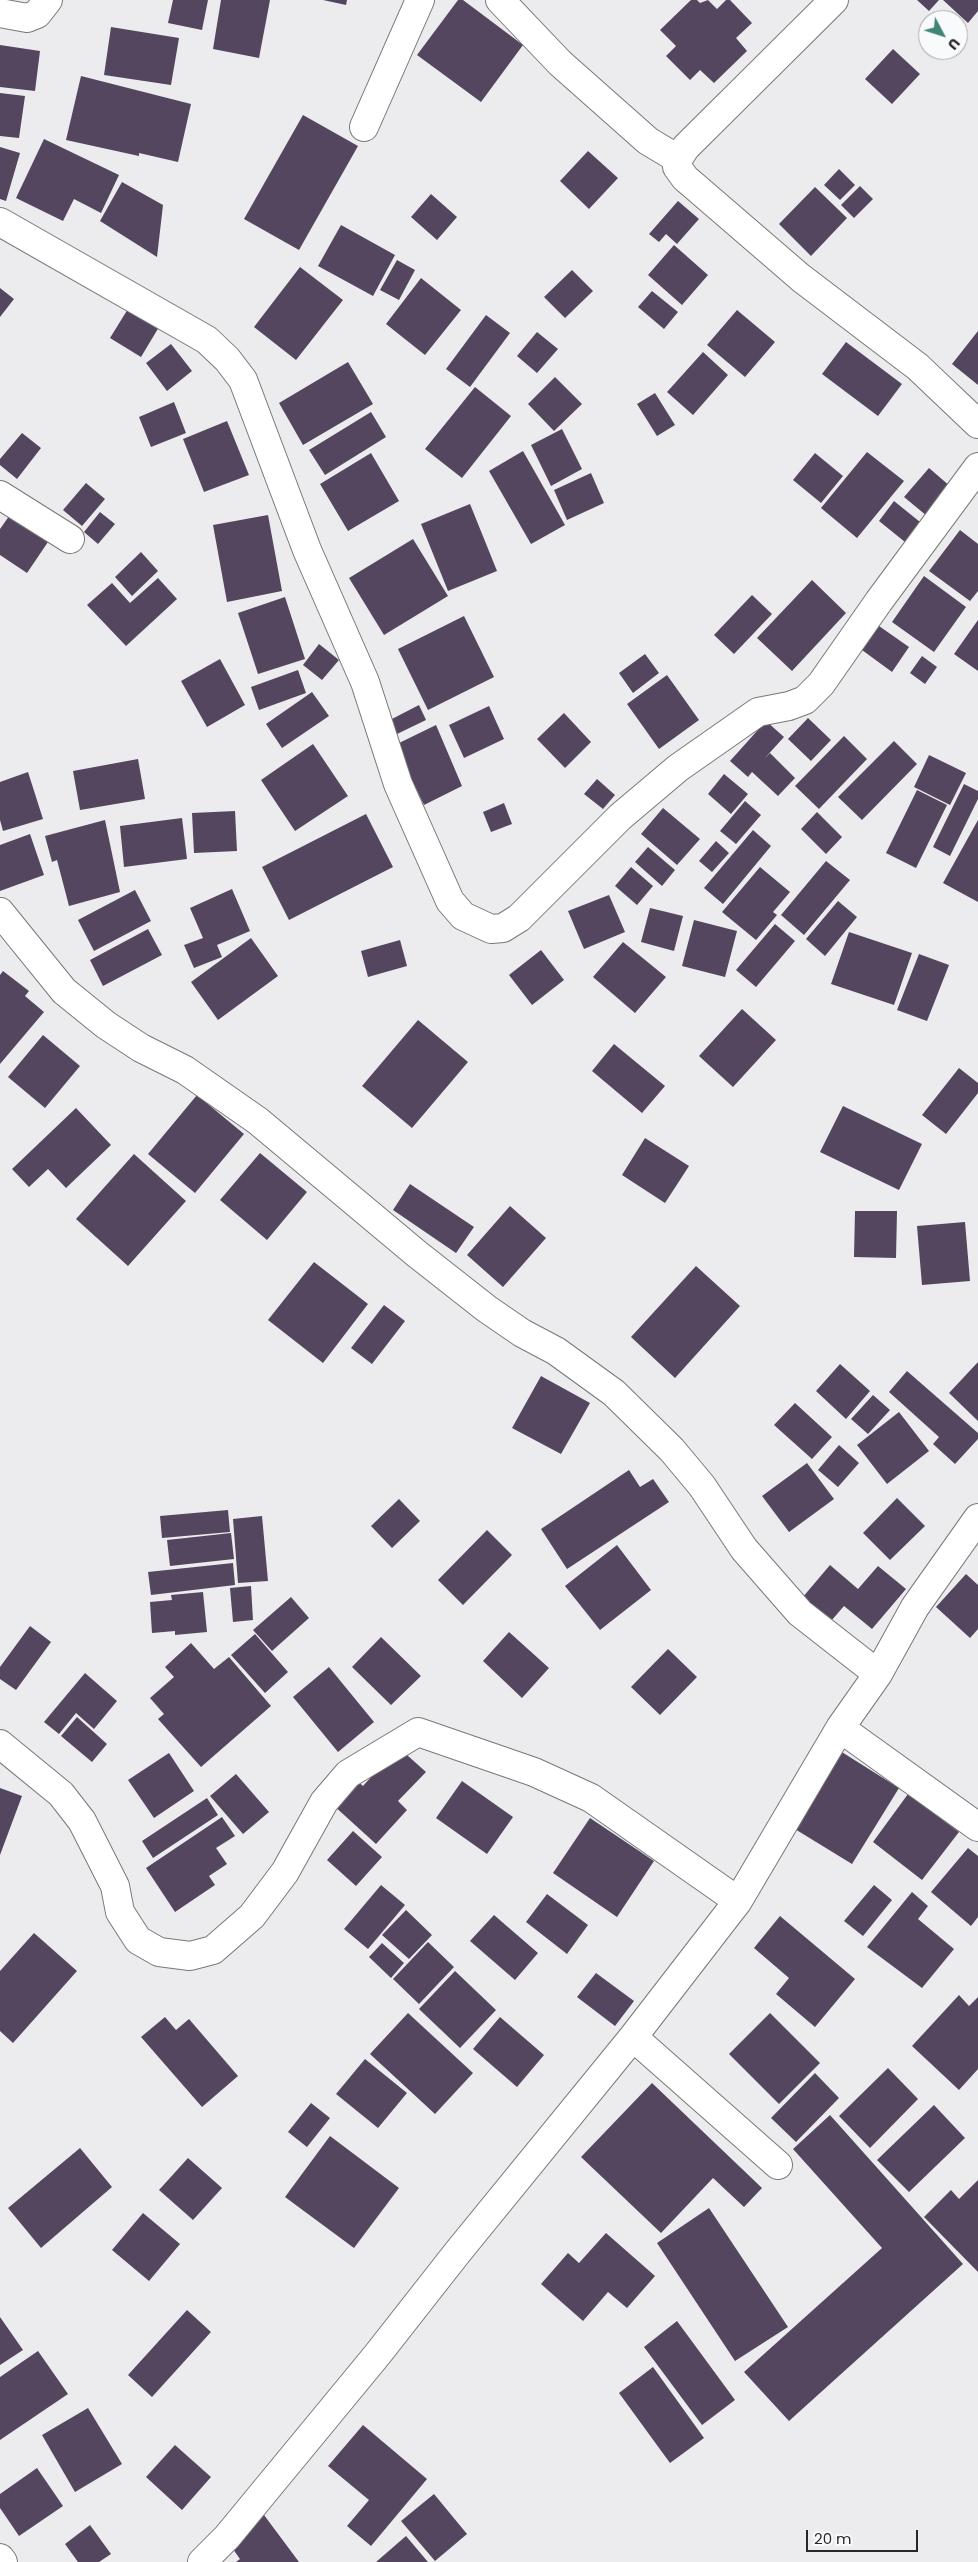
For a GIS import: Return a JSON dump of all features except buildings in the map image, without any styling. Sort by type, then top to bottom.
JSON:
[{"type":"street","points":[[0,13],[27,18],[37,14],[48,0]]},
{"type":"street","points":[[364,127],[420,0]]},
{"type":"street","points":[[500,0],[560,62],[648,141],[678,158]]},
{"type":"street","points":[[834,0],[686,147],[678,158],[677,167],[685,178],[801,278],[918,366],[978,424]]},
{"type":"street","points":[[0,222],[207,340],[227,359],[243,380],[307,550],[365,682],[398,784],[450,900],[464,916],[491,929],[504,928],[519,918],[620,817],[678,768],[758,712],[789,706],[804,700],[821,684],[879,600],[978,468]]},
{"type":"street","points":[[0,495],[70,540]]},
{"type":"street","points":[[3,922],[64,991],[106,1025],[141,1048],[184,1070],[258,1122],[417,1254],[480,1303],[522,1333],[580,1367],[614,1393],[672,1450],[702,1486],[744,1549],[800,1613],[878,1674]]},
{"type":"street","points":[[202,2562],[227,2537],[377,2355],[457,2252],[633,2037],[738,1901],[840,1728],[878,1674],[915,1607],[978,1518]]},
{"type":"street","points":[[840,1728],[978,1827]]},
{"type":"street","points":[[0,1744],[62,1794],[82,1821],[115,1886],[120,1912],[138,1940],[159,1952],[190,1956],[213,1950],[258,1909],[285,1872],[324,1802],[348,1774],[418,1732],[534,1772],[591,1798],[738,1901]]},
{"type":"street","points":[[633,2037],[778,2165]]},
{"type":"street","points":[[0,2558],[2,2562]]}]
